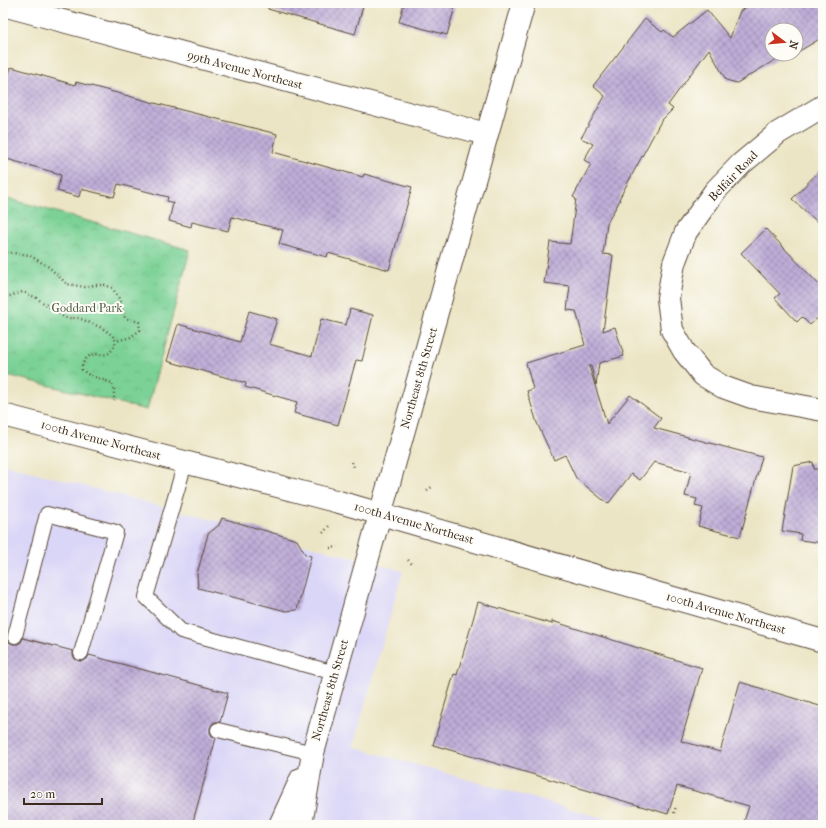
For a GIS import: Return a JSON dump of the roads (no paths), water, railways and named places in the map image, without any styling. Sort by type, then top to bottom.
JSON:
[{"type":"main road","name":"Northeast 8th Street","points":[[301,825],[313,753],[524,3]]},
{"type":"main road","name":"99th Avenue Northeast","points":[[3,5],[486,134]]},
{"type":"main road","name":"Belfair Road","points":[[823,106],[778,133],[741,164],[715,191],[686,232],[674,263],[668,298],[672,330],[684,351],[703,375],[723,387],[751,397],[823,410]]},
{"type":"main road","name":"100th Avenue Northeast","points":[[3,414],[380,514],[823,641]]},
{"type":"main road","name":"Northeast 8th Street","points":[[280,825],[313,753]]},
{"type":"lane","points":[[185,462],[146,597],[181,631],[335,673]]},
{"type":"lane","points":[[15,636],[47,514],[116,532],[81,653]]},
{"type":"lane","points":[[218,730],[313,753]]},
{"type":"park label","name":"Goddard Park","points":[[87,308]]}]
